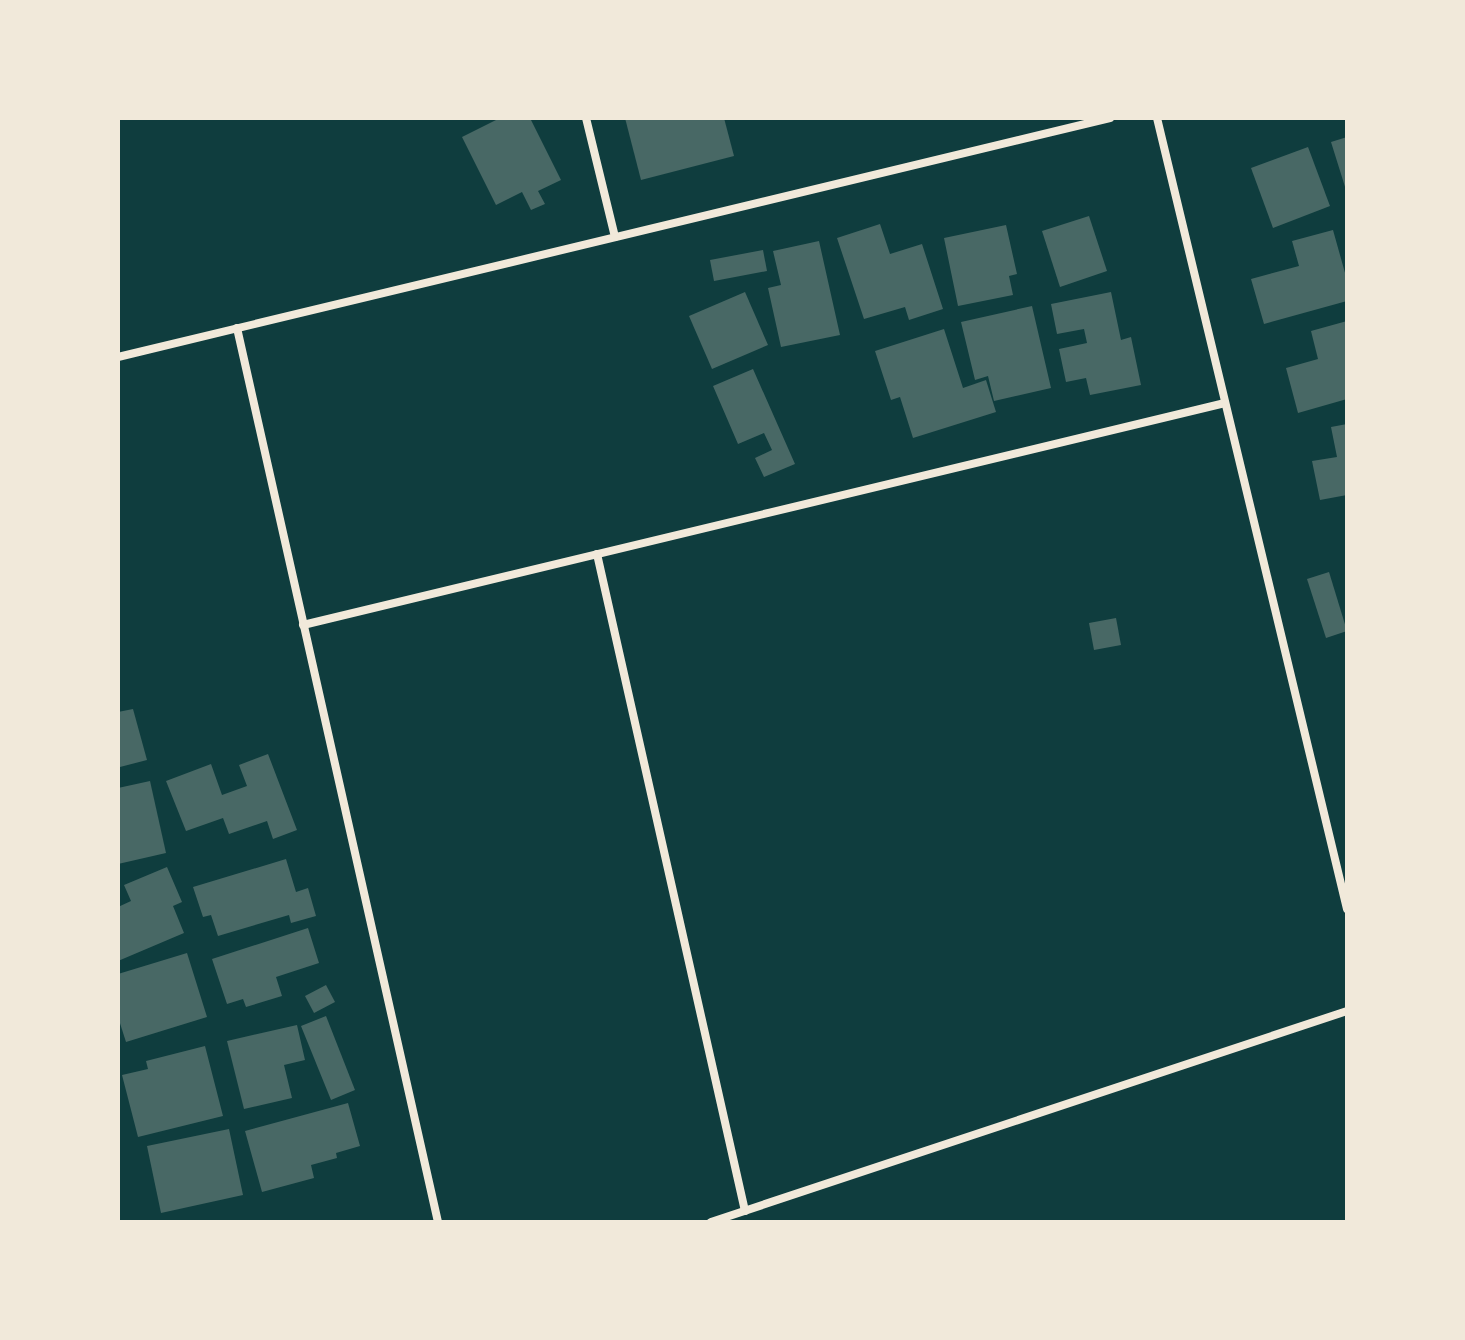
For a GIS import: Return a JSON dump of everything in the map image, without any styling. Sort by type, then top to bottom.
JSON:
[{"type":"street","points":[[586,118],[615,237]]},
{"type":"street","points":[[118,357],[1110,118]]},
{"type":"street","points":[[1157,118],[1347,909]]},
{"type":"street","points":[[237,328],[438,1222]]},
{"type":"street","points":[[303,625],[1225,403]]},
{"type":"street","points":[[597,554],[745,1211]]},
{"type":"street","points":[[711,1222],[1347,1011]]},
{"type":"building","points":[[500,118],[530,118],[561,180],[538,191],[545,204],[531,210],[522,192],[496,205],[462,137]]},
{"type":"building","points":[[625,118],[724,118],[734,156],[641,180]]},
{"type":"building","points":[[1347,137],[1347,190],[1346,190],[1331,142]]},
{"type":"building","points":[[1308,147],[1330,206],[1273,228],[1251,168]]},
{"type":"building","points":[[1089,216],[1107,271],[1060,287],[1042,231]]},
{"type":"building","points":[[880,224],[890,254],[922,244],[943,309],[909,320],[905,307],[864,319],[837,238]]},
{"type":"building","points":[[1006,225],[1017,274],[1009,276],[1013,295],[958,306],[944,238]]},
{"type":"building","points":[[1333,230],[1347,280],[1347,301],[1264,324],[1251,279],[1299,266],[1292,241]]},
{"type":"building","points":[[819,241],[840,335],[781,347],[768,288],[781,285],[773,251]]},
{"type":"building","points":[[763,250],[767,271],[714,281],[710,260]]},
{"type":"building","points":[[745,292],[768,345],[712,369],[689,316]]},
{"type":"building","points":[[1111,292],[1121,340],[1131,337],[1141,385],[1090,395],[1086,378],[1066,382],[1059,349],[1087,343],[1084,329],[1057,334],[1051,304]]},
{"type":"building","points":[[1032,306],[1051,388],[994,401],[988,376],[975,380],[961,322]]},
{"type":"building","points":[[1347,321],[1347,399],[1298,413],[1286,368],[1318,359],[1311,331]]},
{"type":"building","points":[[944,329],[963,388],[986,380],[996,412],[913,438],[900,397],[891,400],[875,351]]},
{"type":"building","points":[[753,369],[795,464],[764,477],[755,458],[772,450],[764,433],[738,444],[713,386]]},
{"type":"building","points":[[1347,424],[1347,495],[1320,500],[1312,461],[1337,457],[1331,427]]},
{"type":"building","points":[[1329,572],[1347,631],[1326,638],[1307,579]]},
{"type":"building","points":[[1116,618],[1121,645],[1094,650],[1089,623]]},
{"type":"building","points":[[133,709],[147,760],[120,767],[118,712]]},
{"type":"building","points":[[268,754],[297,830],[273,839],[267,821],[229,834],[223,818],[186,831],[166,781],[211,764],[222,795],[247,786],[239,765]]},
{"type":"building","points":[[150,781],[166,853],[118,864],[118,788]]},
{"type":"building","points":[[286,859],[296,892],[308,888],[316,916],[291,923],[289,915],[218,936],[211,915],[203,917],[193,887]]},
{"type":"building","points":[[167,867],[182,902],[173,906],[184,933],[118,961],[118,907],[131,901],[124,885]]},
{"type":"building","points":[[308,928],[319,963],[276,977],[282,996],[246,1007],[243,999],[227,1004],[212,959]]},
{"type":"building","points":[[187,953],[207,1017],[126,1042],[118,1017],[118,974]]},
{"type":"building","points":[[326,985],[335,1002],[314,1013],[305,996]]},
{"type":"building","points":[[326,1016],[355,1090],[331,1100],[301,1026]]},
{"type":"building","points":[[297,1025],[305,1060],[284,1065],[292,1098],[244,1109],[227,1041]]},
{"type":"building","points":[[205,1046],[223,1116],[138,1137],[122,1075],[148,1069],[146,1061]]},
{"type":"building","points":[[348,1103],[360,1146],[336,1153],[337,1158],[311,1165],[314,1178],[262,1192],[245,1131]]},
{"type":"building","points":[[229,1129],[243,1195],[161,1213],[147,1146]]}]
